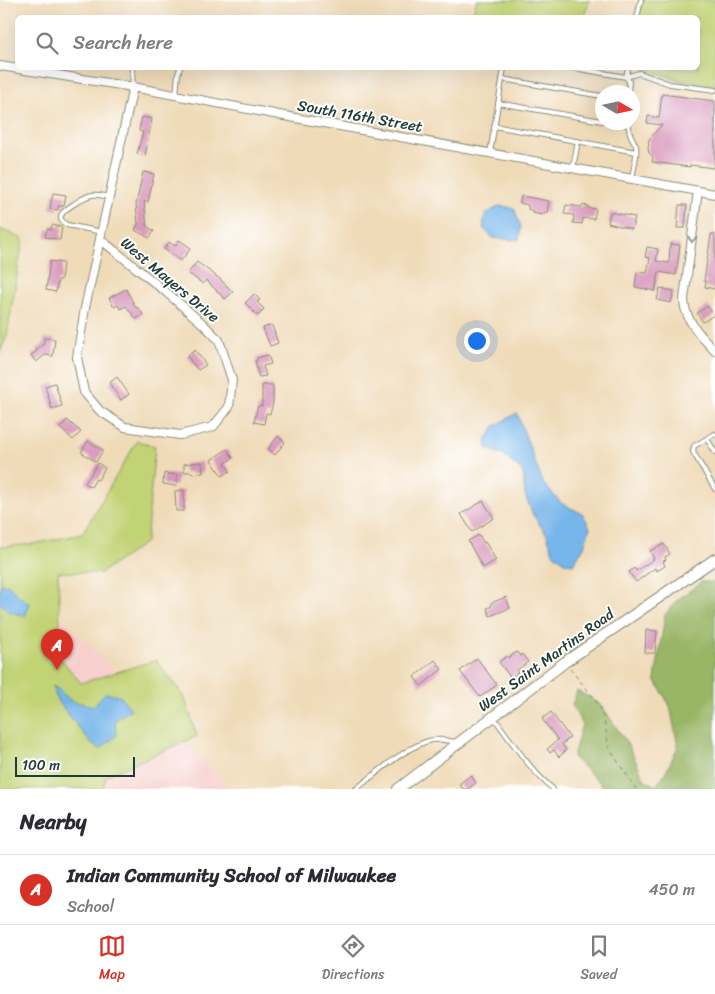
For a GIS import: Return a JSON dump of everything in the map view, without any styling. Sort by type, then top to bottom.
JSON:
[{"type":"street","name":"South 116th Street","points":[[0,66],[15,68]]},
{"type":"street","name":"South 116th Street","points":[[25,70],[133,87],[715,194]]},
{"type":"street","name":"West Mayers Drive","points":[[101,236],[202,323],[219,340],[232,380],[228,407],[213,427],[180,435],[125,427],[100,411],[84,392],[77,357],[85,308],[133,87]]},
{"type":"street","points":[[698,191],[684,309],[690,321],[715,351]]},
{"type":"street","name":"West Saint Martins Road","points":[[400,789],[565,662],[715,559]]},
{"type":"lane","points":[[638,15],[641,0]]},
{"type":"lane","points":[[132,70],[133,87]]},
{"type":"lane","points":[[176,96],[179,70]]},
{"type":"lane","points":[[490,153],[504,70]]},
{"type":"lane","points":[[586,70],[626,77],[640,73],[670,84],[715,90]]},
{"type":"lane","points":[[628,70],[626,77],[629,81],[629,85]]},
{"type":"lane","points":[[502,79],[595,95]]},
{"type":"lane","points":[[498,103],[595,120]]},
{"type":"lane","points":[[494,126],[636,152]]},
{"type":"lane","points":[[629,130],[636,145],[632,179]]},
{"type":"lane","points":[[573,168],[578,141]]},
{"type":"lane","points":[[101,236],[67,225],[61,216],[66,209],[86,197],[96,195],[109,197]]},
{"type":"lane","points":[[715,434],[694,446],[693,452],[715,490]]},
{"type":"lane","points":[[707,439],[715,452]]},
{"type":"lane","points":[[494,717],[540,778],[553,789]]},
{"type":"lane","points":[[356,789],[401,755],[426,742],[441,739],[461,742]]},
{"type":"path","points":[[565,662],[595,699],[604,720],[609,748],[636,789]]},
{"type":"shaded area","points":[[0,555],[229,786],[224,789],[0,789]]},
{"type":"green space","points":[[477,0],[589,0],[585,15],[472,15]]},
{"type":"green space","points":[[643,0],[715,0],[715,85],[683,81],[648,70],[700,70],[700,15],[639,15]]},
{"type":"green space","points":[[0,229],[23,239],[7,335],[0,353]]},
{"type":"green space","points":[[137,441],[155,446],[146,542],[101,573],[58,572],[61,659],[81,683],[156,660],[184,696],[197,736],[106,776],[103,789],[0,789],[0,547],[33,544],[82,534]]},
{"type":"green space","points":[[701,582],[715,582],[715,789],[606,789],[573,757],[582,724],[572,705],[577,691],[602,706],[627,743],[645,780],[656,786],[667,770],[678,746],[670,706],[655,680],[665,615],[675,602]]},
{"type":"water","points":[[499,206],[514,208],[521,227],[519,240],[493,238],[483,228],[485,215]]},
{"type":"water","points":[[517,413],[543,483],[561,503],[583,514],[590,528],[584,547],[573,564],[566,563],[553,553],[547,535],[533,515],[525,495],[523,472],[504,456],[487,448],[486,440],[495,426]]},
{"type":"water","points":[[8,584],[30,604],[25,616],[8,611],[0,603],[0,585]]},
{"type":"water","points":[[53,686],[71,701],[94,706],[105,693],[120,696],[131,709],[115,720],[116,736],[100,749],[90,742],[57,700]]},
{"type":"building","points":[[662,94],[715,101],[714,168],[652,162],[653,157],[648,149],[649,139],[662,125],[647,123],[648,116],[659,118]]},
{"type":"building","points":[[142,117],[152,119],[145,156],[137,154],[143,132],[139,131]]},
{"type":"building","points":[[143,172],[154,174],[148,202],[144,201],[147,226],[154,231],[149,238],[135,230],[138,224],[136,204]]},
{"type":"building","points":[[53,193],[66,195],[64,206],[58,206],[58,210],[50,209]]},
{"type":"building","points":[[521,196],[549,201],[547,213],[542,212],[542,215],[532,213],[533,211],[528,209],[528,205],[520,203]]},
{"type":"building","points":[[566,205],[582,207],[582,205],[596,209],[594,219],[583,218],[582,224],[573,223],[574,215],[564,214]]},
{"type":"building","points":[[679,205],[687,205],[685,228],[677,228]]},
{"type":"building","points":[[610,212],[635,217],[632,229],[608,223]]},
{"type":"building","points":[[52,225],[62,227],[60,240],[45,237],[47,229],[51,230]]},
{"type":"building","points":[[711,234],[715,234],[715,289],[705,287],[706,281],[704,281]]},
{"type":"building","points":[[179,240],[191,248],[181,261],[164,249],[169,242],[175,246]]},
{"type":"building","points":[[670,244],[680,245],[676,275],[659,272],[655,291],[635,287],[637,272],[647,273],[650,258],[645,257],[647,247],[658,249],[656,261],[669,263]]},
{"type":"building","points":[[50,261],[63,263],[61,280],[58,280],[56,292],[46,290]]},
{"type":"building","points":[[197,262],[220,279],[233,292],[225,299],[206,280],[203,284],[188,273]]},
{"type":"building","points":[[660,288],[674,291],[671,303],[657,300]]},
{"type":"building","points":[[126,289],[136,308],[143,314],[136,319],[126,306],[120,309],[118,305],[114,307],[109,298]]},
{"type":"building","points":[[254,294],[260,300],[257,302],[264,309],[258,316],[245,303]]},
{"type":"building","points":[[708,306],[714,315],[703,322],[697,313]]},
{"type":"building","points":[[272,325],[278,343],[270,346],[263,328]]},
{"type":"building","points":[[44,338],[55,339],[53,356],[45,355],[36,362],[31,355],[44,344]]},
{"type":"building","points":[[195,350],[206,365],[198,370],[187,356]]},
{"type":"building","points":[[268,355],[271,364],[263,366],[266,376],[259,377],[255,361],[257,361],[257,358]]},
{"type":"building","points":[[117,377],[129,394],[121,400],[109,383]]},
{"type":"building","points":[[55,383],[62,406],[52,409],[45,386]]},
{"type":"building","points":[[262,385],[273,385],[273,403],[270,414],[266,413],[264,424],[254,422],[258,406],[262,406]]},
{"type":"building","points":[[67,420],[81,432],[73,440],[60,428]]},
{"type":"building","points":[[278,436],[285,442],[275,455],[268,449]]},
{"type":"building","points":[[88,441],[103,450],[96,462],[81,452]]},
{"type":"building","points":[[227,449],[233,458],[225,463],[230,471],[222,476],[211,460]]},
{"type":"building","points":[[202,462],[203,473],[192,474],[192,472],[184,472],[184,464]]},
{"type":"building","points":[[98,463],[105,468],[91,487],[85,483]]},
{"type":"building","points":[[164,473],[178,475],[176,486],[163,484]]},
{"type":"building","points":[[184,490],[184,511],[176,511],[175,491]]},
{"type":"building","points":[[483,501],[494,518],[472,532],[461,514]]},
{"type":"building","points":[[479,535],[496,560],[483,568],[468,541]]},
{"type":"building","points":[[664,544],[670,554],[663,561],[665,566],[657,571],[655,568],[636,582],[629,572],[634,568],[636,571],[654,559],[650,551]]},
{"type":"building","points":[[506,597],[510,608],[490,616],[487,608],[492,606],[491,603]]},
{"type":"building","points":[[646,630],[657,631],[655,653],[645,653]]},
{"type":"building","points":[[517,652],[520,656],[522,654],[528,662],[517,670],[518,672],[511,678],[499,662]]},
{"type":"building","points":[[477,658],[497,685],[480,697],[460,671]]},
{"type":"building","points":[[435,660],[442,669],[421,686],[414,677]]},
{"type":"building","points":[[551,712],[570,738],[562,744],[566,750],[559,757],[554,750],[550,753],[547,749],[558,740],[542,719]]},
{"type":"building","points":[[471,775],[476,783],[468,789],[463,789],[459,784]]},
{"type":"place","name":"Indian Community School of Milwaukee","points":[[57,670]]}]
